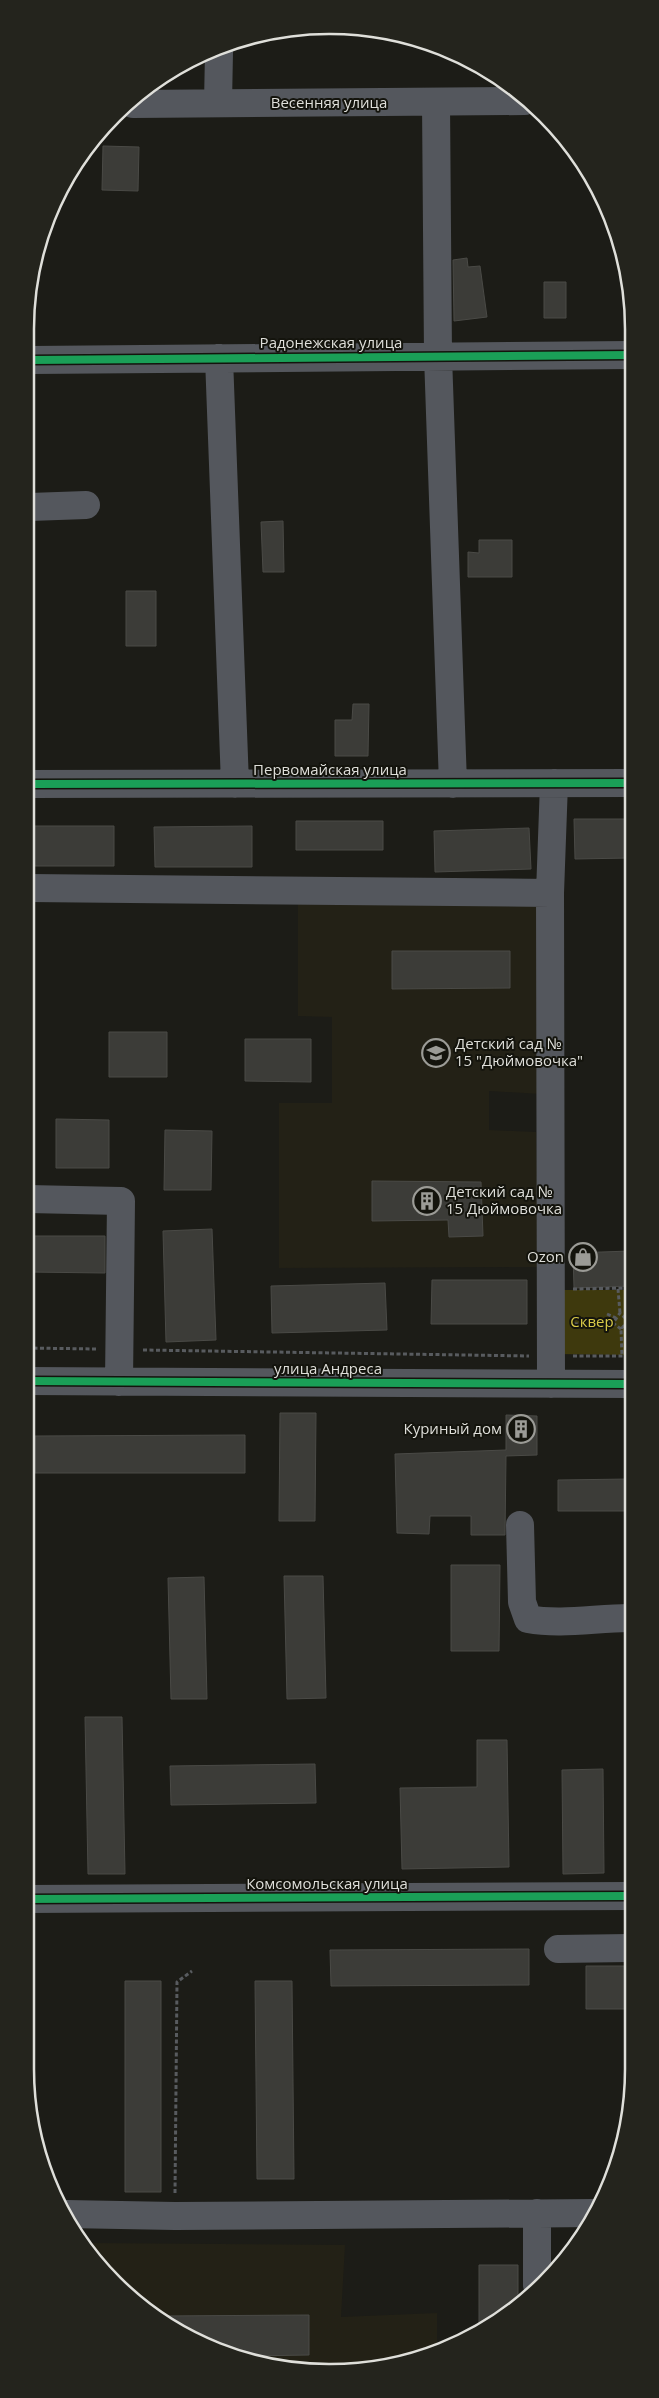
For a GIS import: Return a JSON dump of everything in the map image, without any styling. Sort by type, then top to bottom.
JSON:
[{"type":"street","points":[[218,103],[219,55]]},
{"type":"street","name":"Весенняя улица","points":[[138,104],[518,101]]},
{"type":"street","points":[[436,102],[438,356],[454,784]]},
{"type":"street","name":"Радонежская улица","points":[[34,360],[625,354]]},
{"type":"street","points":[[219,358],[235,784]]},
{"type":"street","points":[[34,506],[86,504]]},
{"type":"street","points":[[551,1384],[550,893],[554,783]]},
{"type":"street","name":"Первомайская улица","points":[[34,784],[625,784]]},
{"type":"street","points":[[34,888],[550,893]]},
{"type":"street","points":[[34,1199],[121,1201],[119,1382]]},
{"type":"street","name":"улица Андреса","points":[[34,1381],[625,1384]]},
{"type":"street","points":[[520,1524],[522,1602],[528,1619],[549,1623],[587,1618],[625,1618]]},
{"type":"street","name":"Комсомольская улица","points":[[34,1899],[625,1896]]},
{"type":"street","points":[[558,1949],[625,1948]]},
{"type":"street","points":[[72,2214],[175,2216],[588,2212]]},
{"type":"street","points":[[537,2213],[537,2280]]},
{"type":"path","points":[[551,1289],[625,1288]]},
{"type":"path","points":[[613,1322],[620,1313],[618,1289]]},
{"type":"path","points":[[620,1313],[625,1317]]},
{"type":"path","points":[[607,1314],[616,1318]]},
{"type":"path","points":[[34,1348],[622,1356],[621,1329],[613,1322],[567,1324]]},
{"type":"path","points":[[621,1329],[625,1325]]},
{"type":"path","points":[[175,2216],[177,1982],[192,1971]]},
{"type":"shaded area","name":"Детский сад № 15 \"Дюймовочка\"","points":[[298,903],[539,903],[540,1094],[489,1091],[489,1130],[536,1132],[539,1267],[279,1268],[279,1103],[332,1103],[332,1017],[298,1016]]},
{"type":"shaded area","points":[[91,2243],[345,2245],[341,2317],[437,2313],[437,2344],[425,2349],[387,2359],[349,2364],[310,2364],[272,2359],[234,2349],[182,2325],[134,2291],[107,2264]]},
{"type":"green space","name":"Сквер","points":[[554,1290],[625,1290],[625,1355],[556,1354]]},
{"type":"building","points":[[103,146],[139,147],[138,191],[102,190]]},
{"type":"building","points":[[467,258],[468,267],[480,266],[487,317],[454,321],[453,260]]},
{"type":"building","points":[[544,282],[566,282],[566,318],[544,318]]},
{"type":"building","points":[[283,521],[284,572],[263,572],[261,522]]},
{"type":"building","points":[[479,540],[512,540],[512,577],[468,577],[468,552],[479,553]]},
{"type":"building","points":[[126,591],[156,591],[156,646],[126,646]]},
{"type":"building","points":[[353,704],[369,704],[368,756],[335,756],[335,720],[352,720]]},
{"type":"building","points":[[574,819],[625,819],[625,858],[575,859]]},
{"type":"building","points":[[296,821],[383,821],[383,850],[296,850]]},
{"type":"building","points":[[34,826],[114,826],[114,866],[34,866]]},
{"type":"building","points":[[252,826],[252,867],[155,867],[154,827]]},
{"type":"building","points":[[529,828],[531,869],[435,872],[434,831]]},
{"type":"building","points":[[392,951],[510,951],[510,988],[392,989]]},
{"type":"building","points":[[109,1032],[167,1032],[167,1077],[109,1077]]},
{"type":"building","points":[[245,1039],[311,1039],[311,1082],[245,1081]]},
{"type":"building","points":[[56,1119],[109,1120],[109,1168],[56,1168]]},
{"type":"building","points":[[165,1130],[212,1131],[211,1190],[164,1190]]},
{"type":"building","name":"Детский сад № 15 Дюймовочка","points":[[372,1181],[481,1182],[483,1236],[449,1237],[448,1220],[372,1221]]},
{"type":"building","points":[[212,1229],[216,1340],[166,1342],[163,1231]]},
{"type":"building","points":[[34,1236],[105,1236],[105,1273],[34,1272]]},
{"type":"building","points":[[625,1251],[625,1286],[574,1288],[573,1253]]},
{"type":"building","points":[[432,1280],[527,1280],[527,1324],[431,1324]]},
{"type":"building","points":[[385,1283],[387,1330],[272,1333],[271,1286]]},
{"type":"building","points":[[280,1413],[316,1413],[315,1521],[279,1521]]},
{"type":"building","points":[[506,1415],[537,1416],[537,1455],[506,1456],[505,1535],[471,1535],[471,1516],[430,1516],[429,1534],[397,1533],[395,1454],[506,1450]]},
{"type":"building","points":[[245,1435],[245,1473],[35,1473],[35,1436]]},
{"type":"building","points":[[625,1479],[625,1511],[558,1511],[558,1480]]},
{"type":"building","points":[[451,1565],[500,1565],[499,1651],[451,1651]]},
{"type":"building","points":[[284,1576],[323,1576],[326,1698],[287,1699]]},
{"type":"building","points":[[204,1577],[207,1699],[171,1699],[168,1578]]},
{"type":"building","points":[[85,1717],[122,1717],[125,1874],[88,1874]]},
{"type":"building","points":[[477,1740],[507,1740],[509,1867],[402,1869],[400,1788],[477,1787]]},
{"type":"building","points":[[315,1764],[316,1803],[171,1805],[170,1766]]},
{"type":"building","points":[[603,1769],[604,1873],[563,1874],[562,1770]]},
{"type":"building","points":[[529,1949],[529,1985],[331,1986],[330,1950]]},
{"type":"building","points":[[586,1966],[625,1966],[625,2009],[586,2009]]},
{"type":"building","points":[[125,1981],[161,1981],[161,2192],[125,2192]]},
{"type":"building","points":[[255,1981],[292,1981],[294,2179],[257,2179]]},
{"type":"building","points":[[479,2265],[518,2265],[518,2297],[479,2324]]},
{"type":"building","points":[[309,2315],[309,2355],[260,2356],[234,2349],[199,2334],[168,2316]]},
{"type":"cycle path","points":[[34,360],[625,355]]},
{"type":"cycle path","points":[[34,784],[625,783]]},
{"type":"cycle path","points":[[34,1381],[625,1384]]},
{"type":"cycle path","points":[[34,1899],[625,1896]]},
{"type":"place","name":"Детский сад № 15 \"Дюймовочка\"","points":[[436,1053]]},
{"type":"place","name":"Детский сад № 15 Дюймовочка","points":[[427,1201]]},
{"type":"place","name":"Ozon","points":[[583,1257]]},
{"type":"place","name":"Куриный дом","points":[[521,1429]]}]
